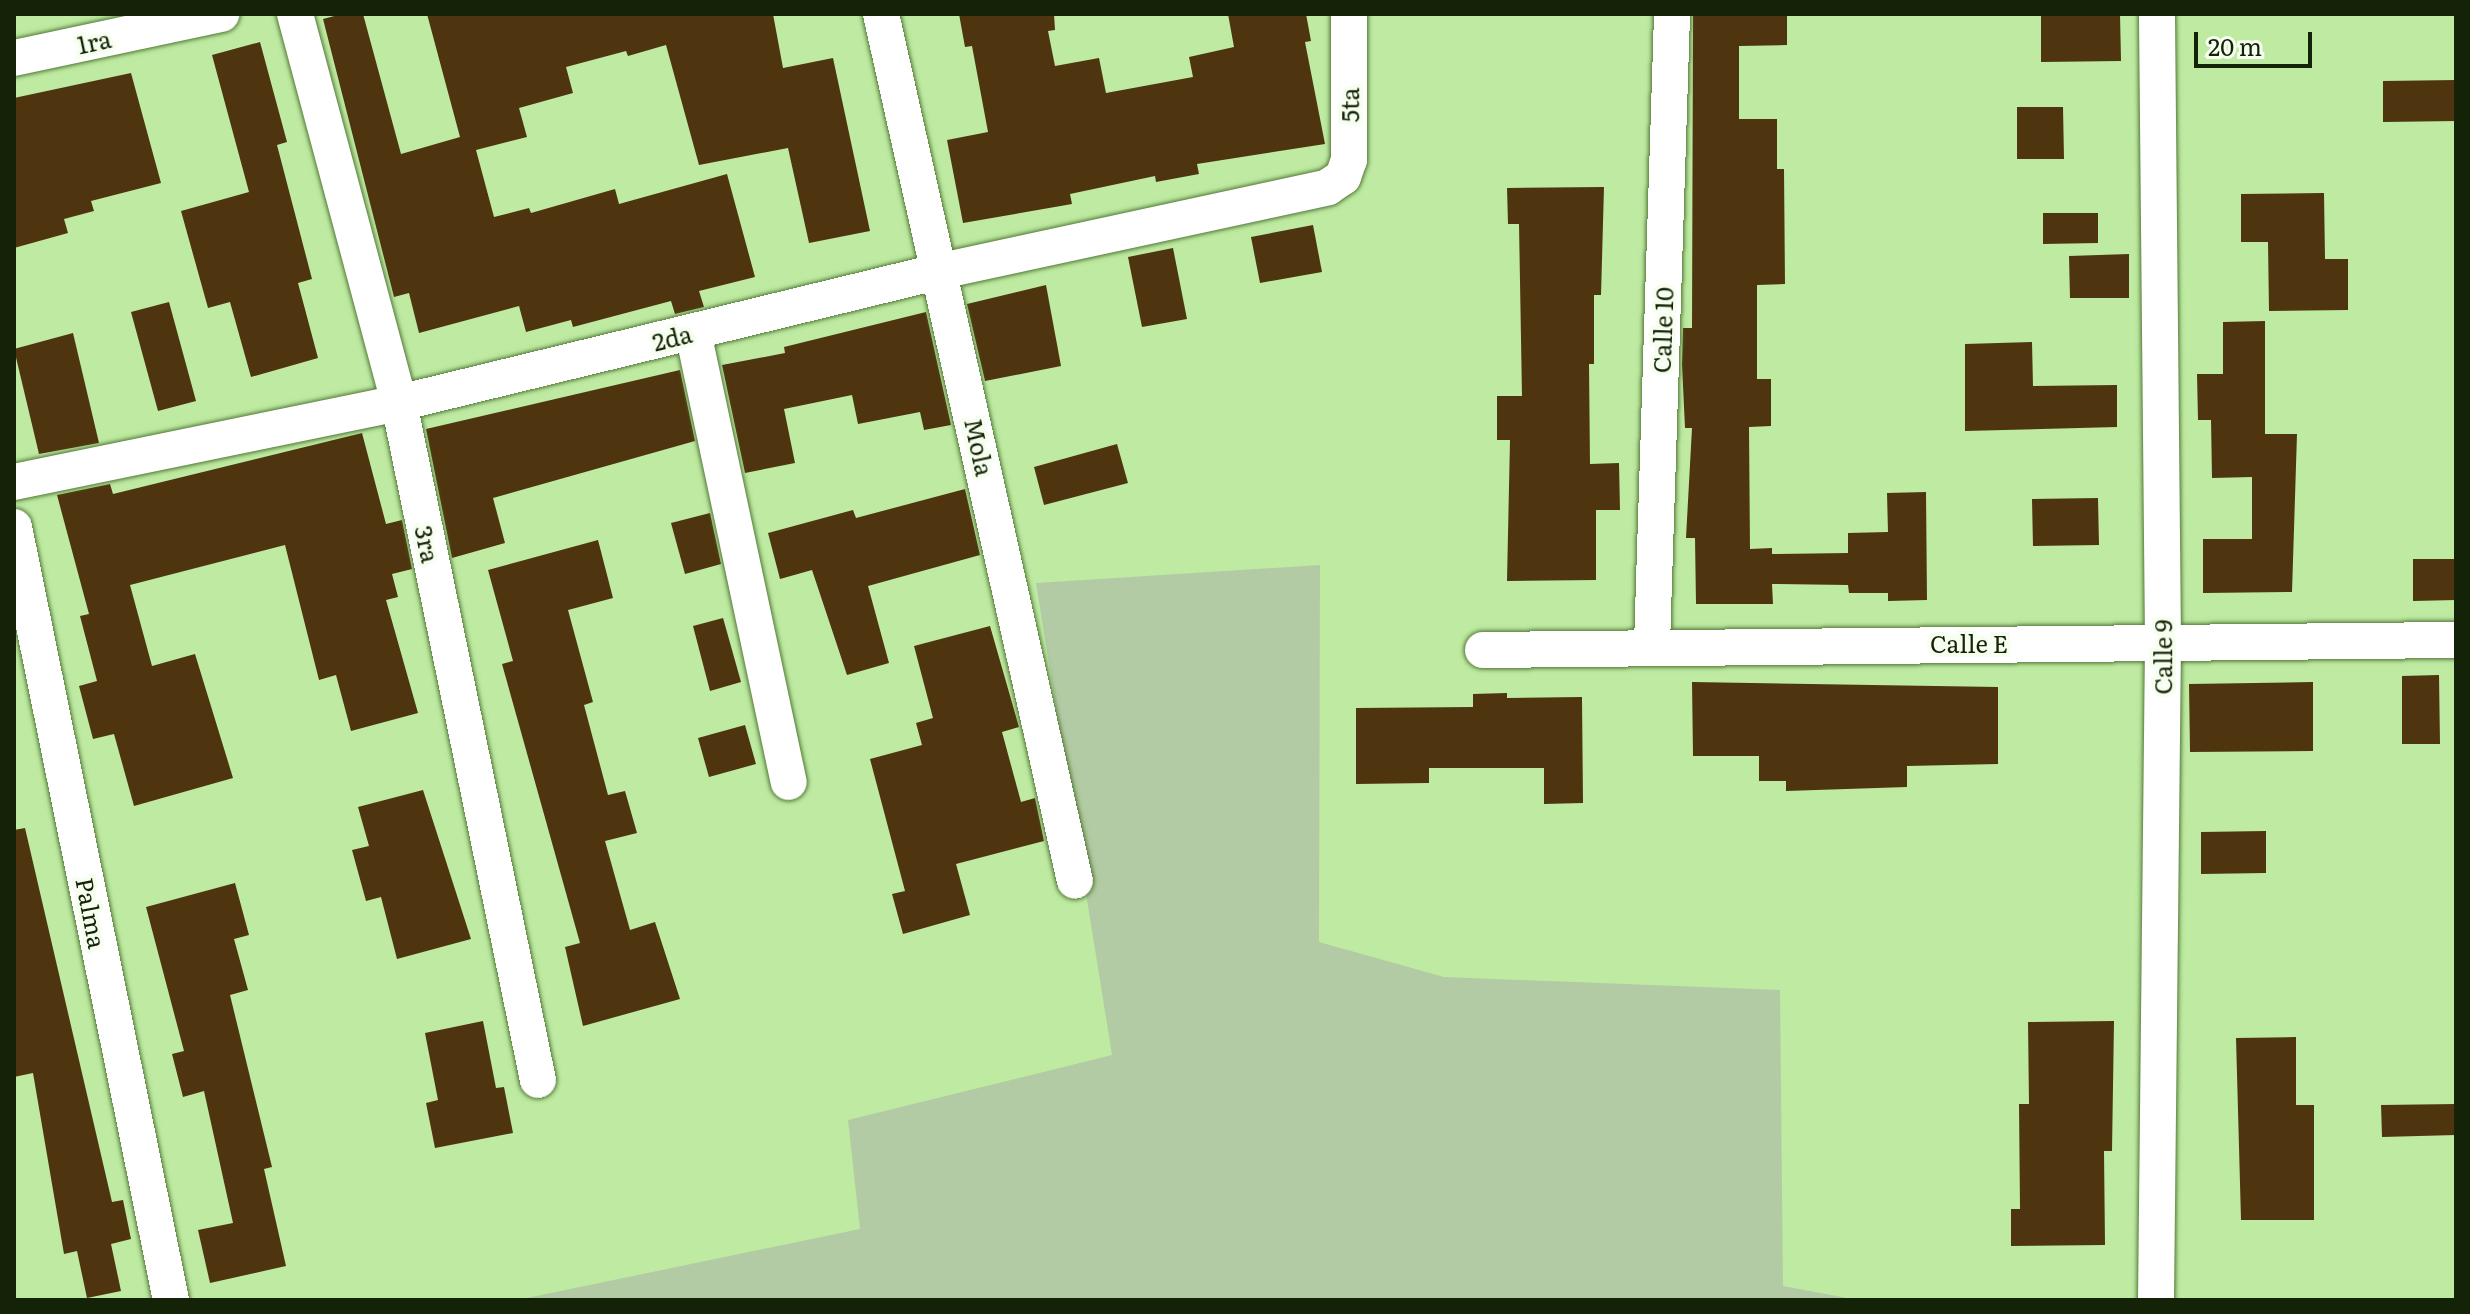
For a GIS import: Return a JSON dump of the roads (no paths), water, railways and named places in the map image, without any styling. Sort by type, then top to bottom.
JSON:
[{"type":"street","name":"1ra","points":[[14,58],[221,14]]},
{"type":"street","name":"3ra","points":[[295,14],[399,403],[538,1080]]},
{"type":"street","name":"Mola","points":[[881,14],[941,271],[1075,881]]},
{"type":"street","name":"5ta","points":[[1328,187],[1343,177],[1349,160],[1349,14]]},
{"type":"street","name":"Calle 10","points":[[1652,645],[1672,14]]},
{"type":"street","name":"Calle 9","points":[[2156,1300],[2163,642],[2157,14]]},
{"type":"street","name":"2da","points":[[14,482],[399,403],[941,271],[1328,187]]},
{"type":"street","points":[[693,332],[789,782]]},
{"type":"street","name":"Palma","points":[[14,527],[171,1300]]},
{"type":"street","name":"Calle E","points":[[1483,650],[1652,645],[2456,640]]}]
